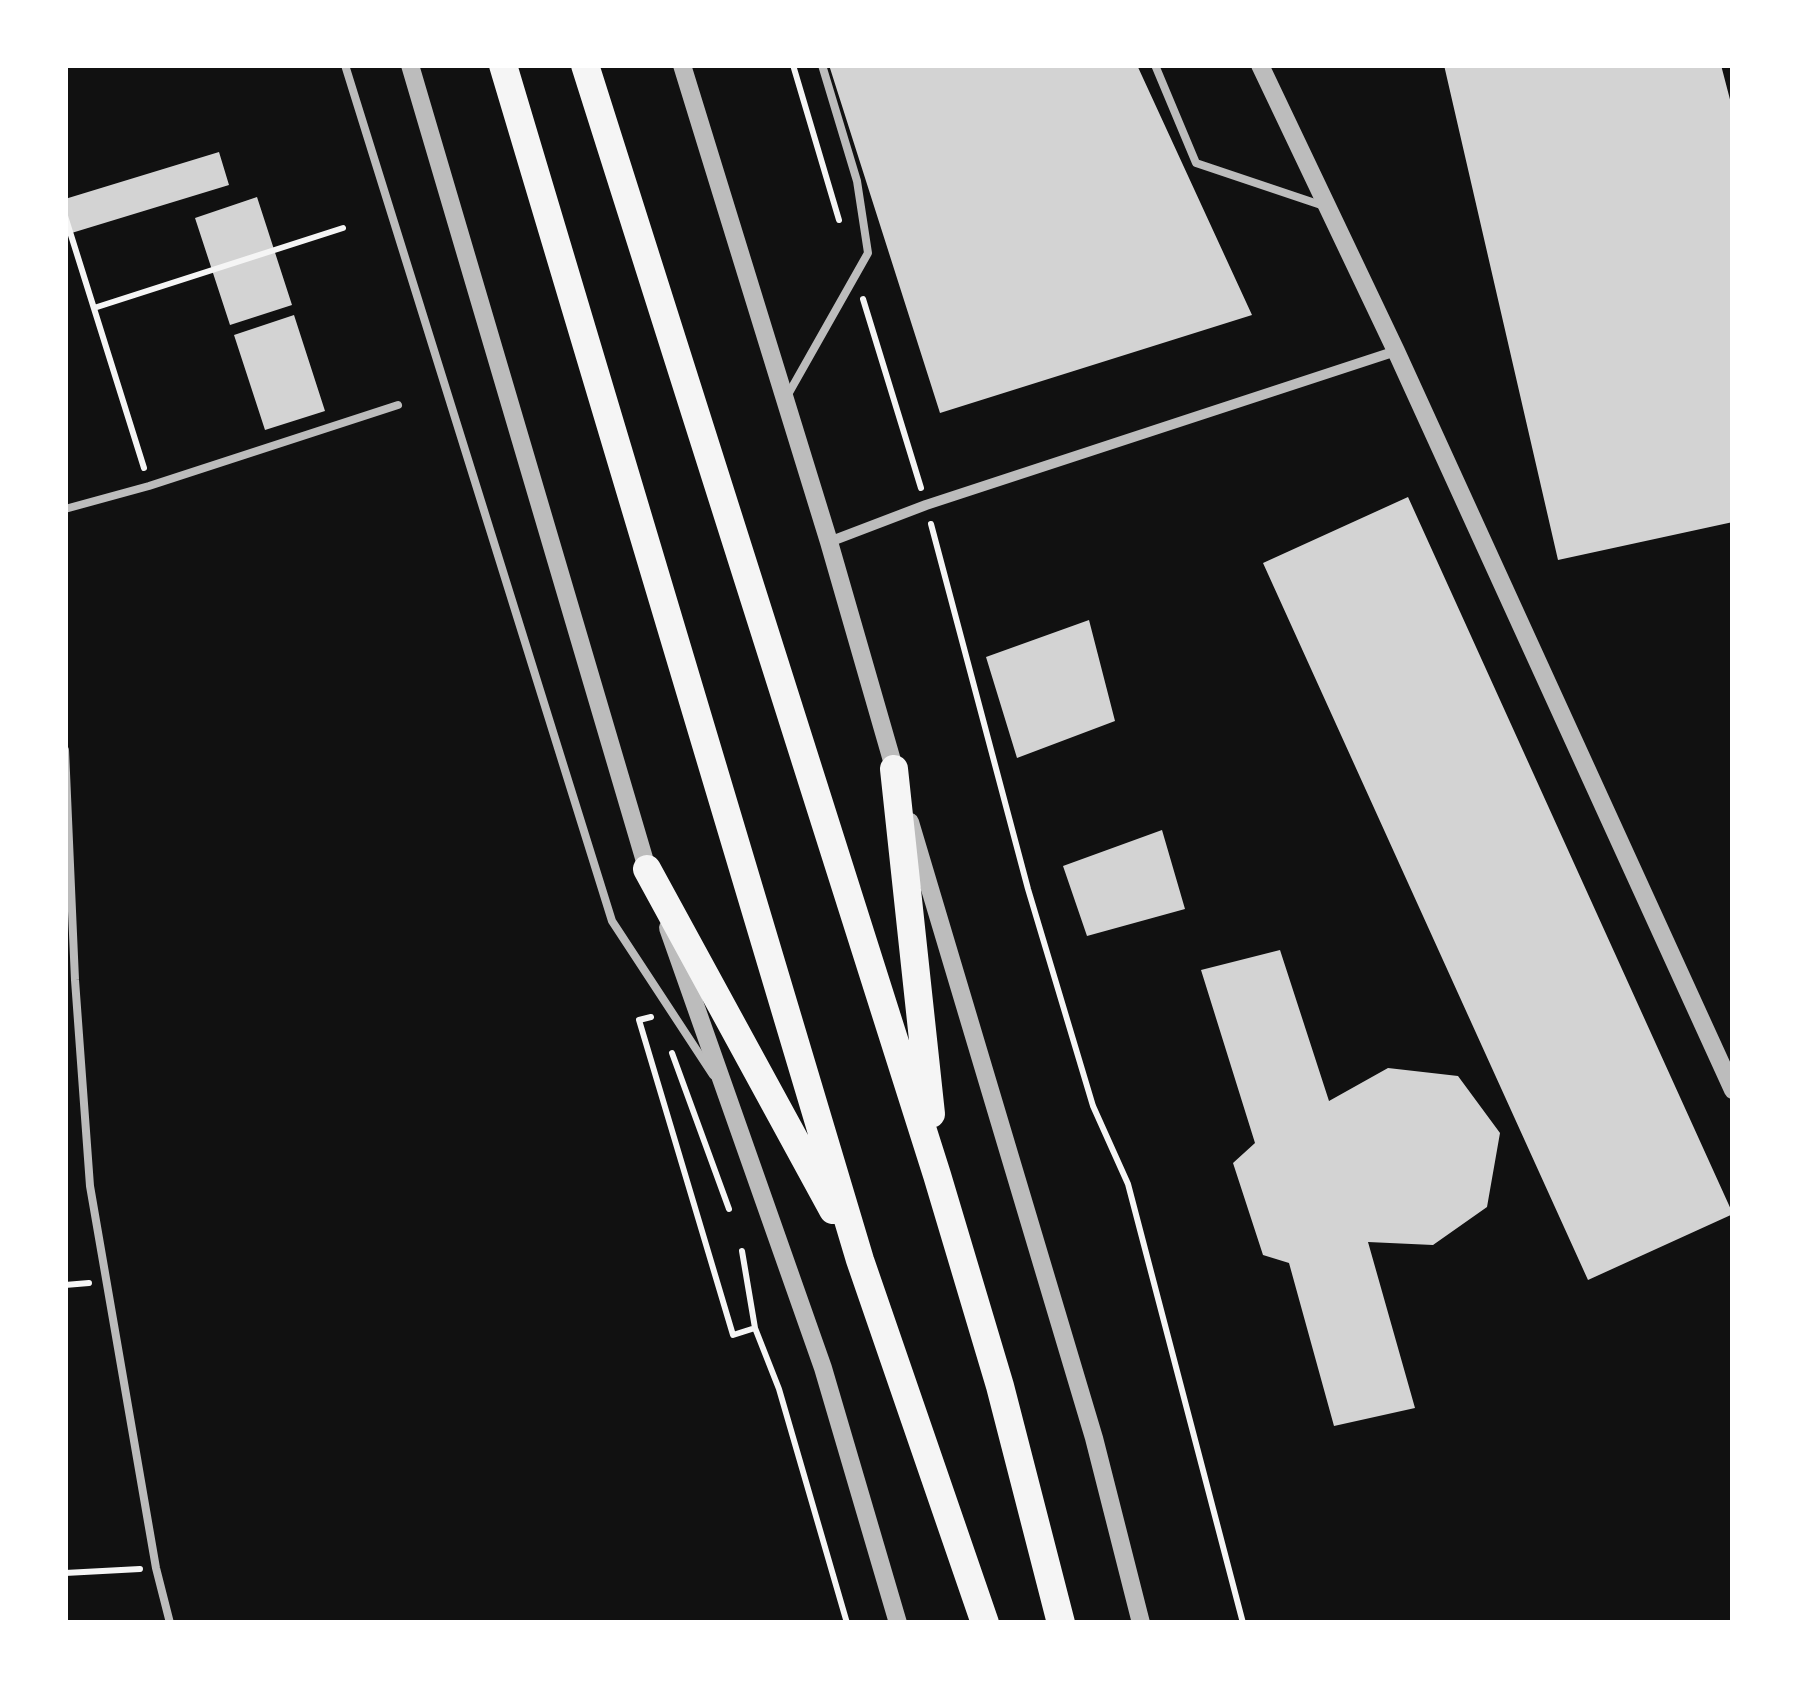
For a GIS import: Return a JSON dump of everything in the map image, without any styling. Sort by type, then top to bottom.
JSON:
[{"type":"highway","points":[[503,65],[860,1260],[980,1616]]},
{"type":"highway","points":[[585,65],[937,1175],[1000,1386],[1061,1623]]},
{"type":"highway","points":[[894,769],[937,1175]]},
{"type":"highway","points":[[647,869],[860,1260]]},
{"type":"street","points":[[410,65],[647,869],[823,1368],[898,1623]]},
{"type":"street","points":[[682,65],[1094,1438],[1141,1623]]},
{"type":"street","points":[[1260,65],[1396,351],[1733,1090]]},
{"type":"street","points":[[828,542],[926,505],[1396,351]]},
{"type":"lane","points":[[345,65],[612,922],[726,1092]]},
{"type":"lane","points":[[784,403],[868,253],[857,180],[822,65]]},
{"type":"lane","points":[[1155,65],[1196,162],[1329,207]]},
{"type":"lane","points":[[65,510],[398,405]]},
{"type":"lane","points":[[65,750],[74,980],[90,1186],[156,1568],[170,1623]]},
{"type":"path","points":[[793,65],[799,86]]},
{"type":"path","points":[[65,216],[149,486]]},
{"type":"path","points":[[94,308],[343,228]]},
{"type":"path","points":[[1028,890],[1093,1106],[1128,1184],[1243,1623]]},
{"type":"path","points":[[658,1015],[639,1020],[733,1335],[755,1328]]},
{"type":"path","points":[[671,1050],[729,1209]]},
{"type":"path","points":[[742,1251],[755,1328],[780,1390],[847,1623]]},
{"type":"path","points":[[65,1573],[156,1568]]},
{"type":"building","points":[[829,65],[1137,65],[1252,315],[940,413]]},
{"type":"building","points":[[1444,65],[1721,65],[1733,111],[1733,522],[1558,560]]},
{"type":"building","points":[[219,152],[229,185],[65,235],[65,199]]},
{"type":"building","points":[[257,197],[292,305],[230,325],[195,218]]},
{"type":"building","points":[[294,315],[325,411],[265,430],[234,335]]},
{"type":"building","points":[[1408,497],[1733,1214],[1588,1280],[1263,563]]},
{"type":"building","points":[[1089,620],[1115,721],[1017,758],[986,657]]},
{"type":"building","points":[[1162,830],[1185,909],[1087,936],[1063,866]]},
{"type":"building","points":[[1280,950],[1329,1101],[1388,1068],[1458,1076],[1500,1133],[1487,1207],[1433,1245],[1368,1242],[1415,1408],[1334,1426],[1289,1263],[1263,1255],[1233,1163],[1255,1143],[1201,970]]}]
